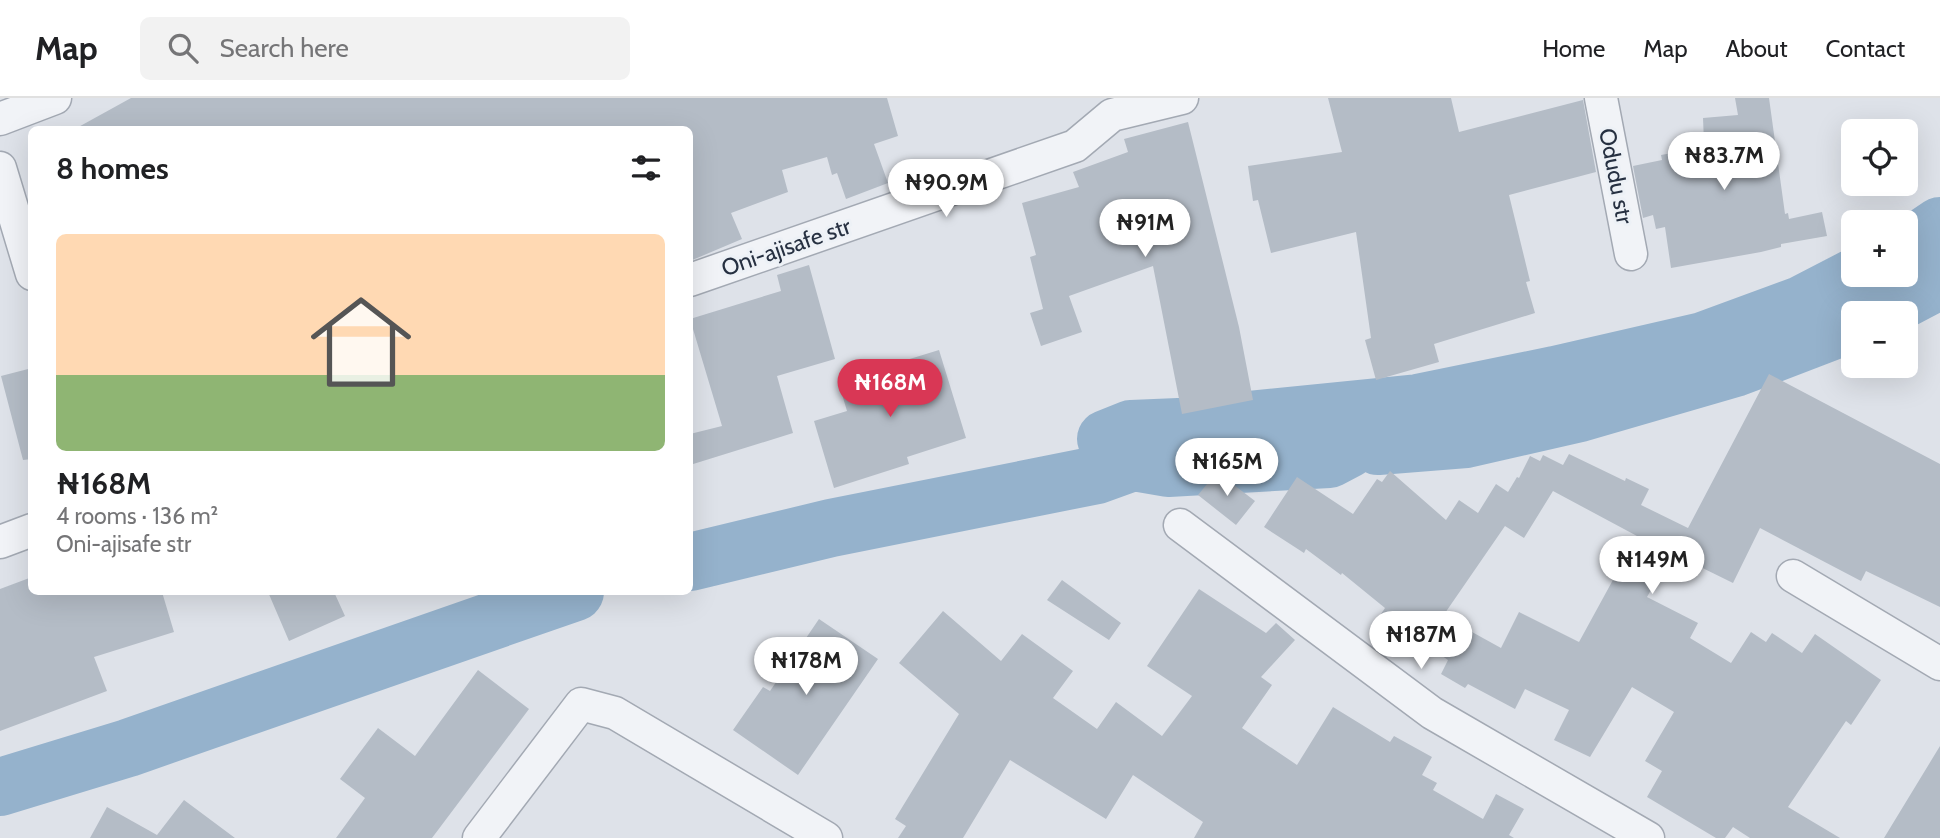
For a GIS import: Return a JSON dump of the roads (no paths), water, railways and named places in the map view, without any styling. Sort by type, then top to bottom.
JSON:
[{"type":"street","points":[[0,119],[55,98]]},
{"type":"street","name":"Oni-ajisafe str","points":[[693,279],[1075,146],[1109,107],[1182,98]]},
{"type":"street","name":"Odudu str","points":[[1601,98],[1631,254]]},
{"type":"street","points":[[0,168],[28,261]]},
{"type":"street","points":[[1180,525],[1432,713],[1648,838]]},
{"type":"street","points":[[0,542],[28,532]]},
{"type":"street","points":[[1793,576],[1940,664]]},
{"type":"street","points":[[479,838],[581,704],[615,713],[826,838]]},
{"type":"waterway","points":[[1918,241],[1940,226]]},
{"type":"waterway","points":[[1900,301],[1940,280]]},
{"type":"waterway","points":[[1106,439],[1131,429],[1179,427],[1418,403],[1555,375],[1703,341],[1801,305],[1841,284]]},
{"type":"waterway","points":[[693,561],[831,528],[1097,475],[1133,462],[1168,468],[1329,459],[1348,449],[1363,436],[1378,446],[1466,439],[1580,413],[1735,368],[1841,328]]},
{"type":"waterway","points":[[0,787],[128,748],[566,595]]}]
